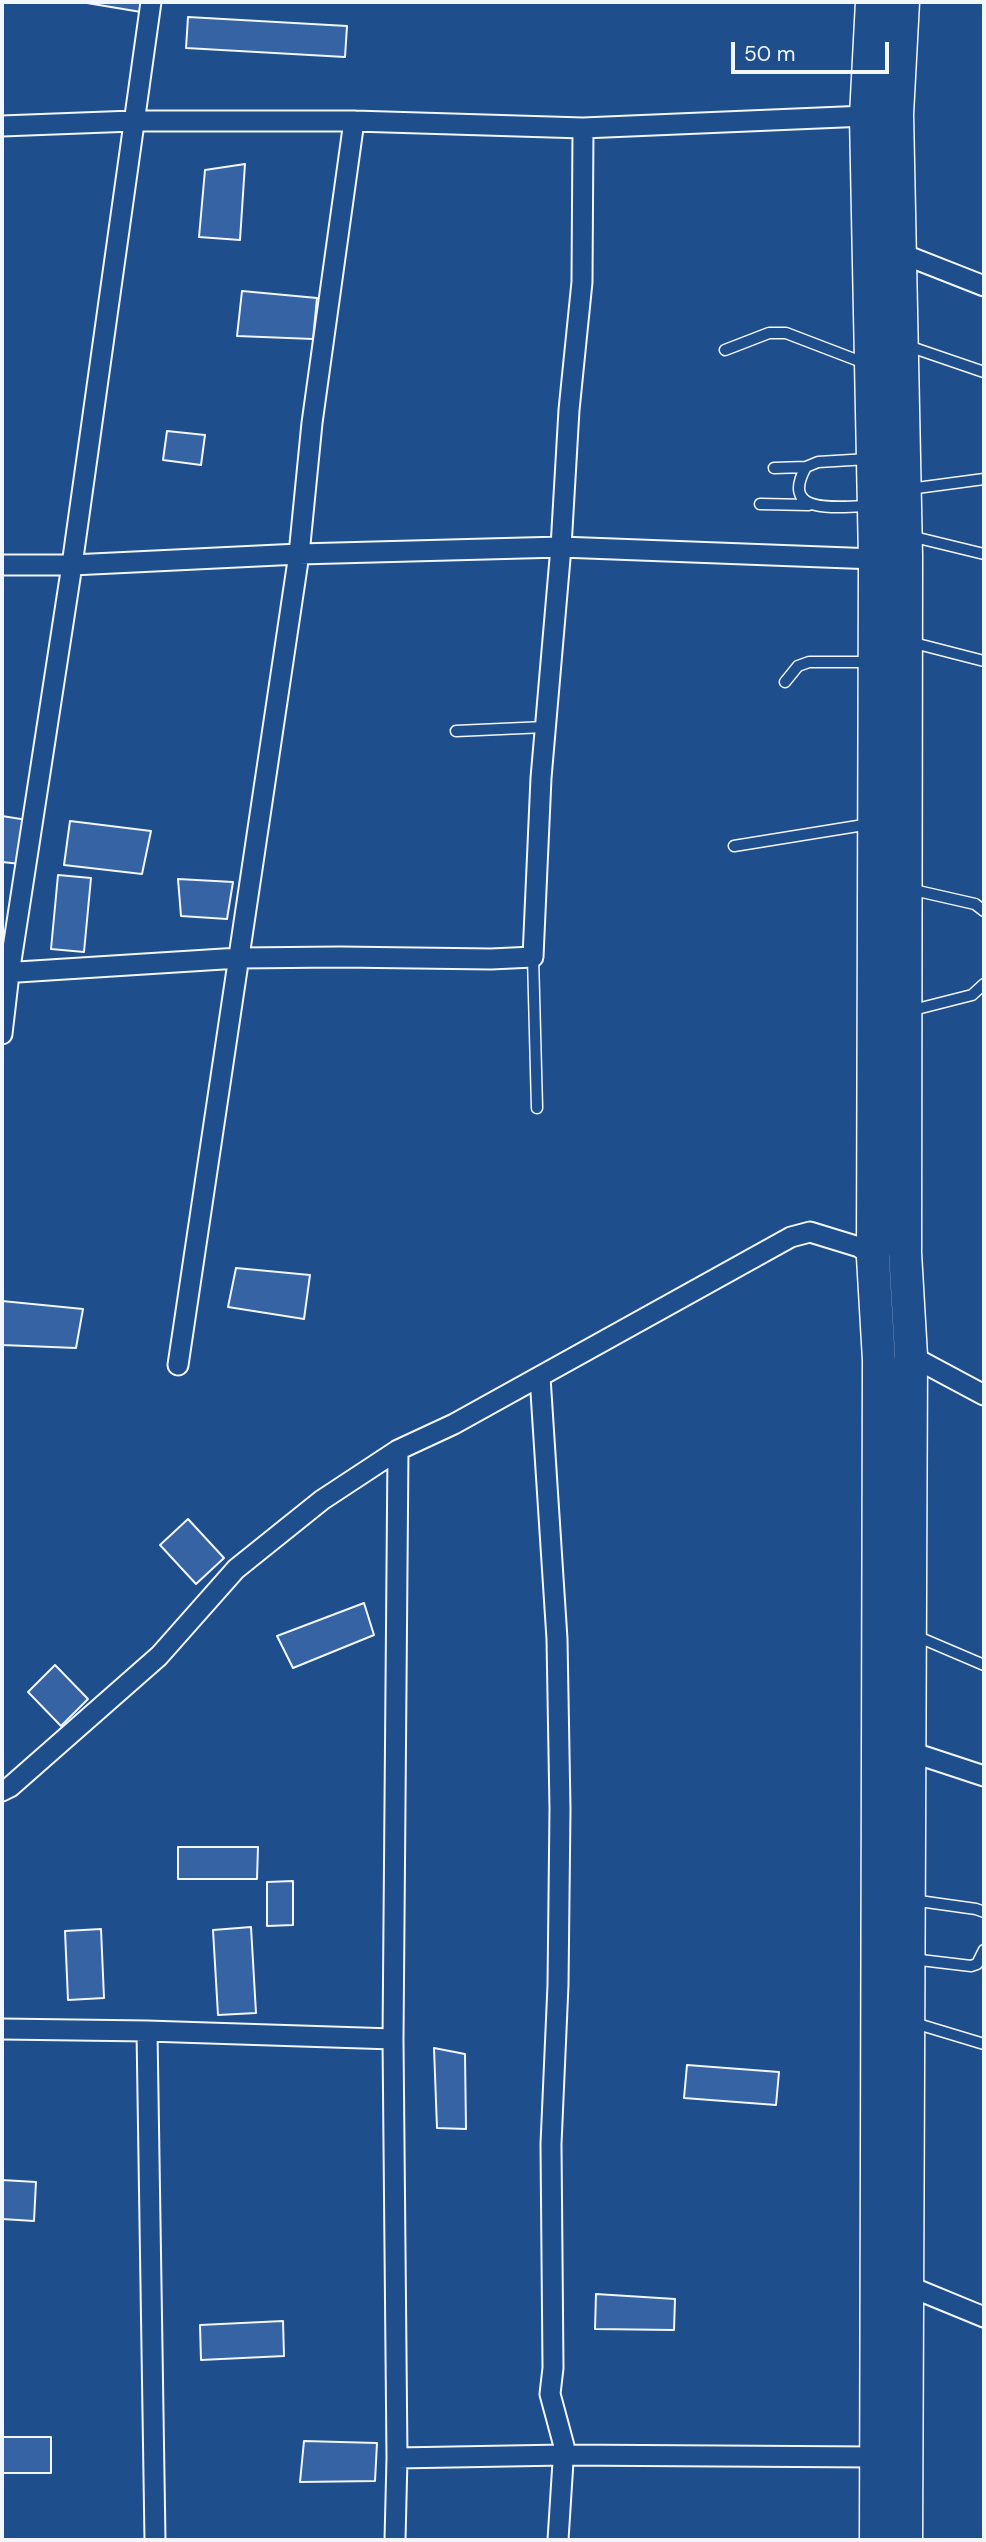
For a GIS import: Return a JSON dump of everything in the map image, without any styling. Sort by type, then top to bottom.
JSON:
[{"type":"highway","points":[[872,2],[866,117],[875,559],[873,1257],[879,1360],[874,2458],[876,2540]]},
{"type":"highway","points":[[903,2],[897,114],[906,535],[905,1253],[911,1356],[906,2540]]},
{"type":"street","points":[[2,1034],[5,973],[72,565],[151,2]]},
{"type":"street","points":[[2,125],[133,121],[354,121],[583,128],[866,117]]},
{"type":"street","points":[[178,1365],[299,554],[312,423],[354,121]]},
{"type":"street","points":[[5,973],[239,958],[491,960],[533,957],[541,778],[561,547],[569,410],[582,282],[583,128]]},
{"type":"street","points":[[900,253],[984,286]]},
{"type":"street","points":[[2,565],[72,565],[299,554],[561,547],[875,559]]},
{"type":"street","points":[[2,1791],[10,1787],[159,1656],[236,1569],[322,1500],[398,1450],[454,1424],[791,1237],[810,1232],[859,1247],[873,1257]]},
{"type":"street","points":[[911,1356],[984,1395]]},
{"type":"street","points":[[540,1377],[557,1639],[560,1809],[558,1985],[551,2144],[553,2368],[550,2394],[564,2446],[558,2540]]},
{"type":"street","points":[[395,2540],[397,2458],[393,2039],[398,1450]]},
{"type":"street","points":[[908,1751],[984,1776]]},
{"type":"street","points":[[2,2029],[393,2039]]},
{"type":"street","points":[[147,2031],[155,2540]]},
{"type":"street","points":[[906,2285],[984,2317]]},
{"type":"street","points":[[397,2458],[564,2455],[874,2458]]},
{"type":"lane","points":[[725,350],[769,333],[786,333],[871,365]]},
{"type":"lane","points":[[902,344],[984,372]]},
{"type":"lane","points":[[774,468],[873,459]]},
{"type":"lane","points":[[806,467],[798,486],[802,497],[814,506]]},
{"type":"lane","points":[[905,489],[984,479]]},
{"type":"lane","points":[[760,504],[874,506]]},
{"type":"lane","points":[[906,535],[984,554]]},
{"type":"lane","points":[[906,641],[984,661]]},
{"type":"lane","points":[[785,682],[798,666],[808,662],[875,662]]},
{"type":"lane","points":[[456,731],[545,727]]},
{"type":"lane","points":[[734,846],[874,824]]},
{"type":"lane","points":[[905,888],[975,904],[984,911]]},
{"type":"lane","points":[[533,957],[537,1108]]},
{"type":"lane","points":[[905,1012],[972,995],[984,984]]},
{"type":"lane","points":[[909,1633],[984,1665]]},
{"type":"lane","points":[[908,1900],[984,1912]]},
{"type":"lane","points":[[908,1959],[971,1966],[977,1965],[984,1950]]},
{"type":"lane","points":[[907,2021],[984,2044]]},
{"type":"building","points":[[81,2],[141,2],[141,12]]},
{"type":"building","points":[[188,17],[347,26],[345,57],[186,48]]},
{"type":"building","points":[[245,164],[240,240],[199,237],[205,170]]},
{"type":"building","points":[[242,291],[317,298],[313,339],[237,336]]},
{"type":"building","points":[[167,431],[205,435],[201,465],[163,460]]},
{"type":"building","points":[[2,816],[27,820],[21,864],[2,862]]},
{"type":"building","points":[[70,821],[151,831],[142,874],[64,865]]},
{"type":"building","points":[[58,875],[91,878],[84,952],[51,949]]},
{"type":"building","points":[[178,879],[233,882],[227,919],[181,916]]},
{"type":"building","points":[[236,1268],[310,1275],[304,1319],[228,1307]]},
{"type":"building","points":[[2,1301],[83,1309],[76,1348],[2,1345]]},
{"type":"building","points":[[188,1519],[224,1558],[196,1584],[160,1545]]},
{"type":"building","points":[[364,1603],[374,1635],[293,1668],[277,1636]]},
{"type":"building","points":[[55,1665],[88,1699],[61,1726],[28,1692]]},
{"type":"building","points":[[178,1847],[258,1847],[257,1879],[178,1879]]},
{"type":"building","points":[[293,1881],[293,1925],[267,1926],[267,1882]]},
{"type":"building","points":[[251,1927],[256,2013],[218,2015],[213,1930]]},
{"type":"building","points":[[101,1929],[104,1998],[68,2000],[65,1931]]},
{"type":"building","points":[[434,2048],[465,2054],[466,2129],[437,2128]]},
{"type":"building","points":[[687,2065],[779,2072],[776,2105],[684,2098]]},
{"type":"building","points":[[2,2180],[36,2182],[34,2221],[2,2219]]},
{"type":"building","points":[[596,2294],[675,2299],[674,2330],[595,2329]]},
{"type":"building","points":[[283,2321],[284,2356],[201,2360],[200,2325]]},
{"type":"building","points":[[2,2437],[51,2437],[51,2473],[2,2473]]},
{"type":"building","points":[[304,2441],[377,2443],[375,2481],[300,2482]]}]
